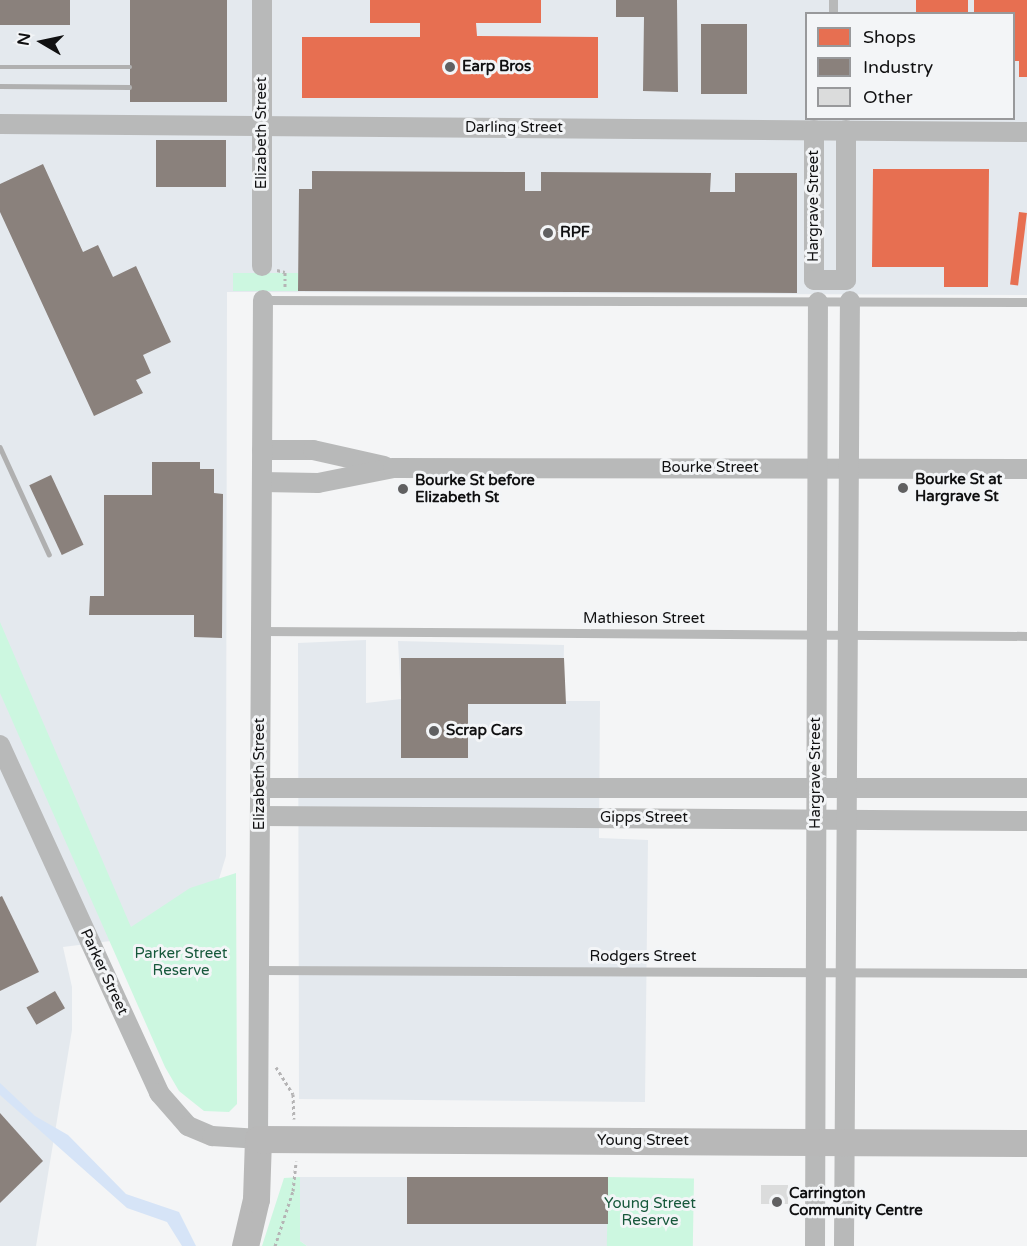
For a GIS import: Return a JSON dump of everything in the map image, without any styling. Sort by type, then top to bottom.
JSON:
[{"type":"main road","name":"Young Street","points":[[258,1139],[1027,1143]]},
{"type":"main road","name":"Elizabeth Street","points":[[245,1246],[256,1199],[258,1139]]},
{"type":"street","name":"Elizabeth Street","points":[[262,0],[262,267]]},
{"type":"street","name":"Darling Street","points":[[0,124],[831,127],[1027,132]]},
{"type":"street","name":"Hargrave Street","points":[[831,127],[846,280],[814,280],[831,127]]},
{"type":"street","name":"Elizabeth Street","points":[[258,1139],[263,300]]},
{"type":"street","name":"Hargrave Street","points":[[818,302],[815,1245],[844,1244],[850,302]]},
{"type":"street","name":"Bourke Street","points":[[262,450],[313,450],[393,468]]},
{"type":"street","name":"Bourke Street","points":[[262,482],[318,483],[393,468],[1027,469]]},
{"type":"street","name":"Parker Street","points":[[0,745],[159,1093],[188,1126],[212,1136],[258,1139]]},
{"type":"street","name":"Gipps Street","points":[[260,788],[1027,788]]},
{"type":"street","name":"Gipps Street","points":[[260,816],[1027,820]]},
{"type":"lane","points":[[263,300],[1027,302]]},
{"type":"lane","name":"Mathieson Street","points":[[261,631],[1027,636]]},
{"type":"lane","name":"Rodgers Street","points":[[260,970],[1027,973]]},
{"type":"path","points":[[262,267],[285,272],[285,293],[263,300]]},
{"type":"path","points":[[292,1094],[294,1125]]},
{"type":"path","points":[[275,1246],[293,1191],[296,1154]]},
{"type":"shaded area","points":[[0,0],[1027,0],[1027,295],[227,292],[226,856],[214,895],[126,939],[63,947],[72,987],[72,1030],[36,1246],[0,1246]]},
{"type":"shaded area","points":[[366,640],[366,703],[401,699],[398,641],[564,645],[563,701],[600,701],[599,838],[648,840],[645,1102],[299,1099],[298,643]]},
{"type":"shaded area","points":[[300,1177],[608,1177],[607,1246],[307,1246],[300,1241]]},
{"type":"green space","points":[[233,273],[298,273],[298,291],[233,291]]},
{"type":"green space","name":"Parker Street Reserve","points":[[0,622],[131,927],[190,888],[236,873],[237,1104],[229,1112],[204,1111],[179,1091],[165,1067],[0,693]]},
{"type":"green space","points":[[300,1177],[300,1241],[307,1246],[262,1246],[284,1178]]},
{"type":"green space","name":"Young Street Reserve","points":[[608,1177],[694,1179],[693,1246],[607,1246]]},
{"type":"water","points":[[0,1083],[35,1116],[68,1135],[126,1194],[179,1212],[196,1246],[182,1246],[167,1222],[127,1208],[0,1095]]},
{"type":"building: Shops","name":"Earp Bros","points":[[370,0],[541,0],[541,23],[476,23],[477,36],[598,37],[598,98],[302,98],[302,37],[420,37],[420,23],[370,23]]},
{"type":"building: Shops","points":[[916,0],[968,0],[968,12],[916,12]]},
{"type":"building: Shops","points":[[974,0],[1027,0],[1027,77],[1019,77],[1019,61],[1015,61],[1015,12],[974,12]]},
{"type":"building: Shops","points":[[873,169],[989,169],[988,287],[944,287],[944,267],[872,267]]},
{"type":"building: Shops","points":[[1019,212],[1027,213],[1018,285],[1010,284]]},
{"type":"building: Industry","points":[[0,0],[70,0],[70,25],[0,25]]},
{"type":"building: Industry","points":[[130,0],[227,0],[227,102],[130,102]]},
{"type":"building: Industry","points":[[616,0],[677,0],[678,92],[643,91],[644,17],[616,17]]},
{"type":"building: Industry","points":[[701,24],[747,24],[747,94],[701,94]]},
{"type":"building: Industry","points":[[156,140],[226,140],[226,187],[156,187]]},
{"type":"building: Industry","points":[[43,164],[83,252],[98,245],[113,277],[136,266],[171,342],[143,355],[151,373],[136,380],[143,393],[94,416],[0,212],[0,184]]},
{"type":"building: Industry","name":"RPF","points":[[312,171],[525,172],[525,191],[541,191],[541,172],[711,173],[710,192],[735,192],[735,173],[797,173],[797,293],[298,291],[299,189],[312,189]]},
{"type":"building: Industry","points":[[152,462],[200,462],[200,469],[214,469],[214,493],[223,494],[222,638],[194,637],[194,615],[89,615],[90,596],[104,596],[104,495],[152,495]]},
{"type":"building: Industry","points":[[51,475],[84,545],[62,555],[29,485]]},
{"type":"building: Industry","name":"Scrap Cars","points":[[401,658],[564,658],[566,704],[468,704],[468,758],[401,758]]},
{"type":"building: Industry","points":[[2,896],[39,972],[0,991],[0,897]]},
{"type":"building: Industry","points":[[55,991],[65,1008],[36,1025],[26,1008]]},
{"type":"building: Industry","points":[[0,1113],[43,1161],[0,1203]]},
{"type":"building: Industry","points":[[407,1177],[608,1177],[608,1224],[407,1224]]},
{"type":"building: Other","points":[[761,1185],[788,1185],[788,1204],[761,1204]]},
{"type":"railway","points":[[0,67],[130,67]]},
{"type":"railway","points":[[0,86],[129,87]]},
{"type":"railway","points":[[0,447],[49,554]]},
{"type":"place","name":"Earp Bros","points":[[450,67]]},
{"type":"place","name":"RPF","points":[[548,233]]},
{"type":"place","name":"Bourke St at Hargrave St","points":[[903,488]]},
{"type":"place","name":"Bourke St before Elizabeth St","points":[[403,489]]},
{"type":"place","name":"Scrap Cars","points":[[434,731]]},
{"type":"place","name":"Carrington Community Centre","points":[[777,1202]]}]
